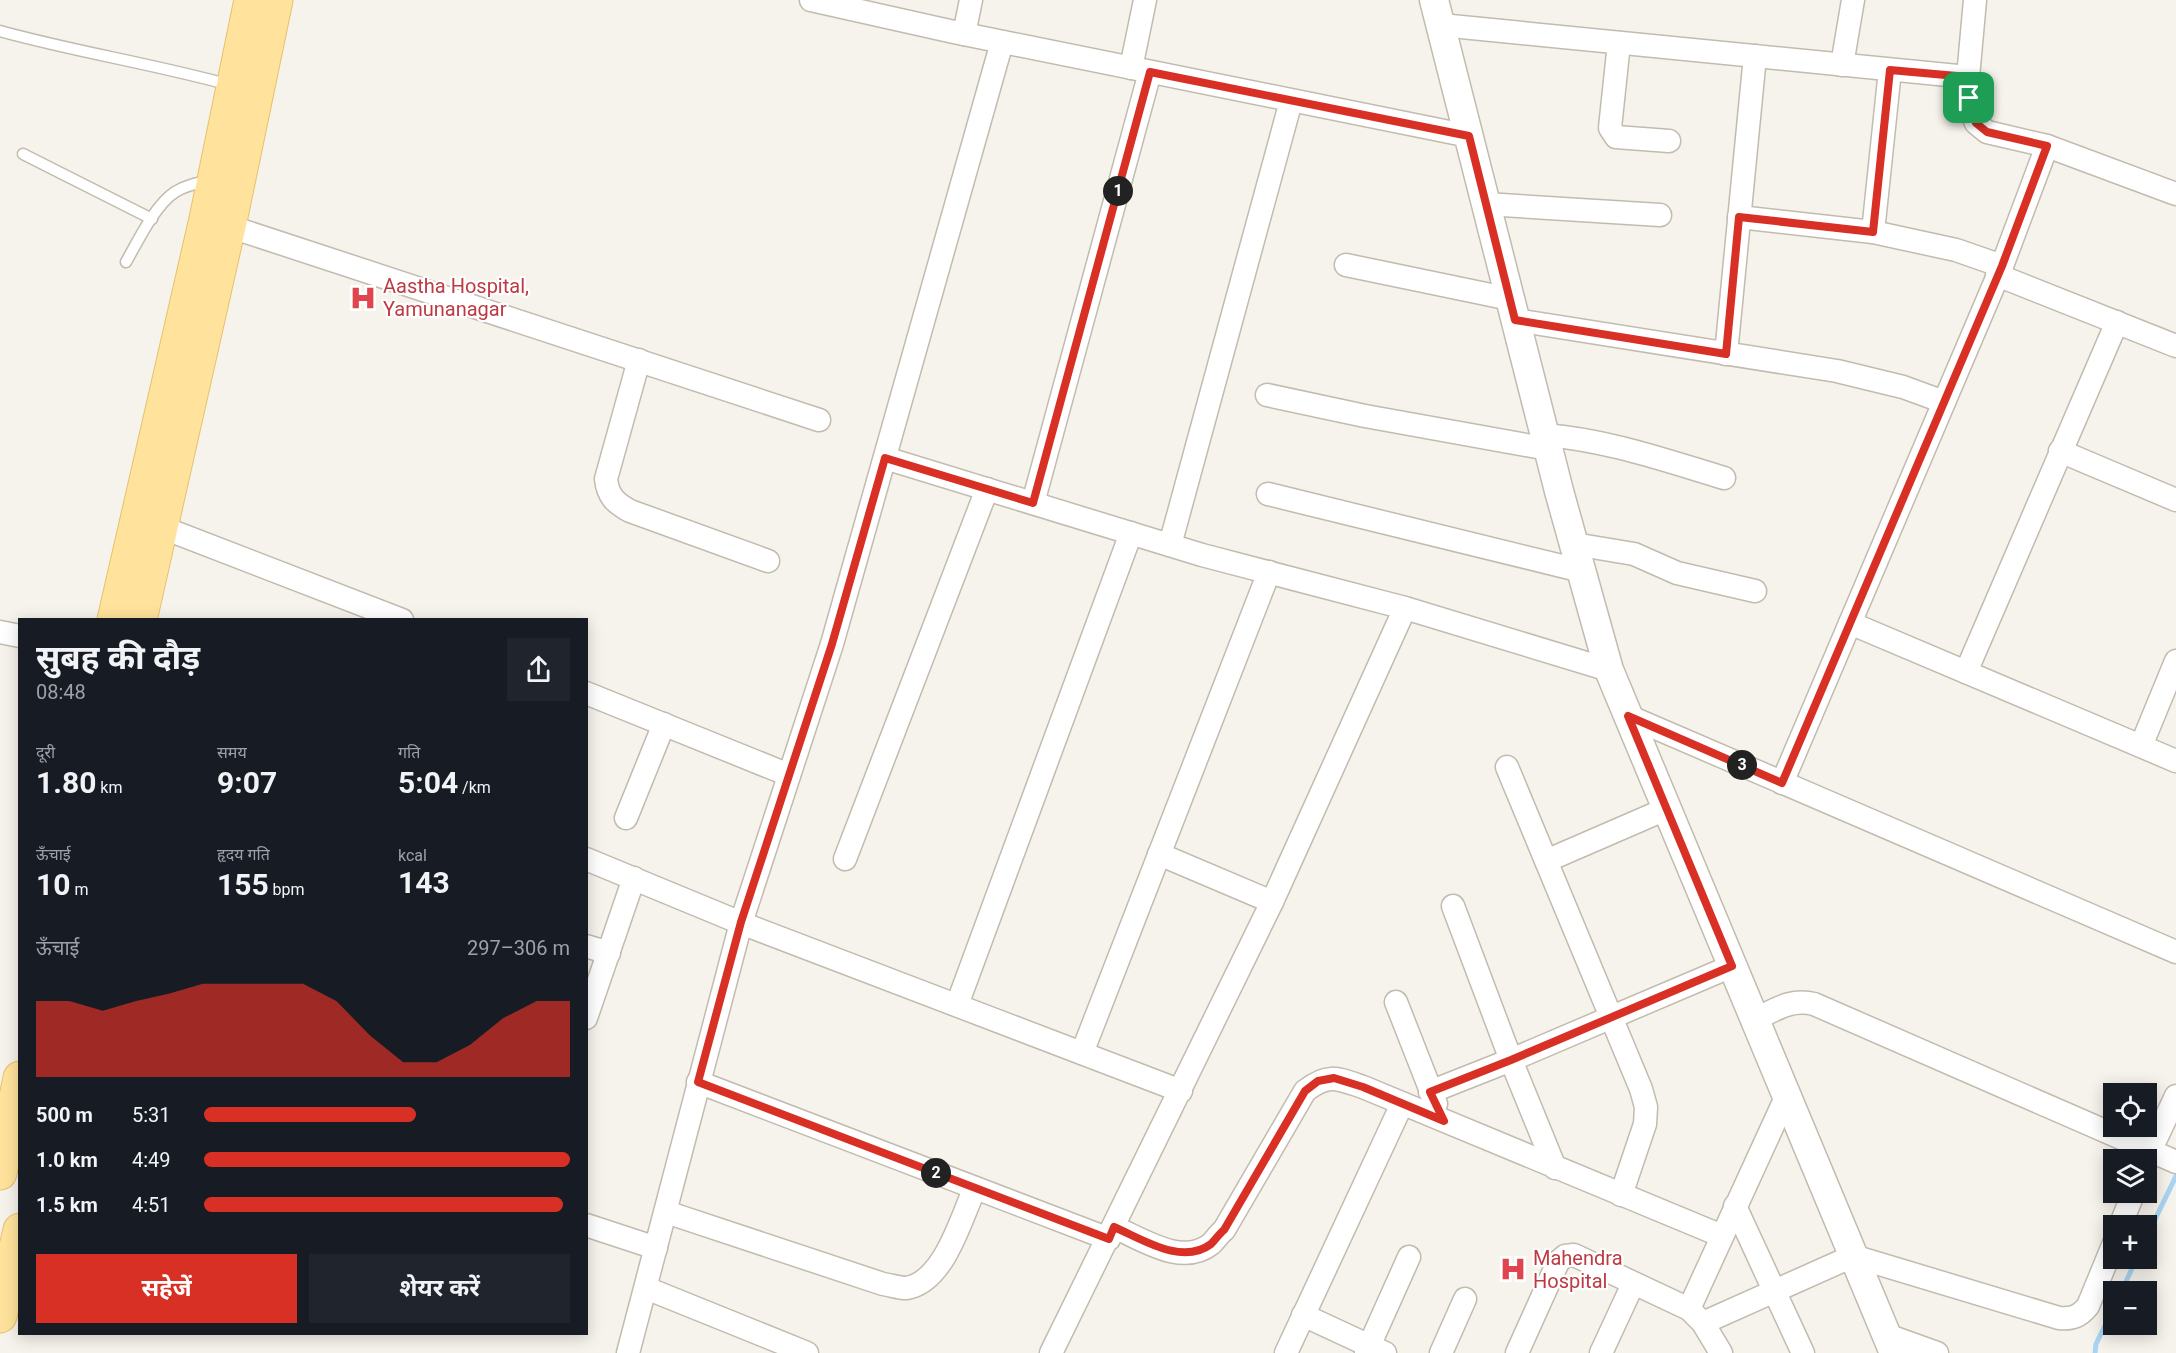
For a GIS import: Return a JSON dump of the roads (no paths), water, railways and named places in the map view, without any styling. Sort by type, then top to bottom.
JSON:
[{"type":"main road","points":[[140,618],[161,527],[217,223],[214,179],[251,0]]},
{"type":"main road","points":[[115,618],[276,0]]},
{"type":"main road","points":[[0,1173],[18,1088]]},
{"type":"main road","points":[[0,1316],[18,1239]]},
{"type":"street","points":[[815,0],[1002,42],[1469,136]]},
{"type":"street","points":[[964,34],[971,0]]},
{"type":"street","points":[[1033,503],[1141,70],[1145,0]]},
{"type":"street","points":[[1842,65],[1853,0]]},
{"type":"street","points":[[1975,0],[1968,77],[1971,111],[1976,123],[1987,132],[2047,146],[2176,194]]},
{"type":"street","points":[[1937,1353],[1890,1344],[1609,670],[1547,442],[1437,13],[1619,43],[1968,77]]},
{"type":"street","points":[[628,1353],[741,922],[832,644],[1002,42]]},
{"type":"street","points":[[1619,43],[1610,128],[1612,133],[1616,137],[1669,141]]},
{"type":"street","points":[[1726,354],[1755,56]]},
{"type":"street","points":[[1873,232],[1890,70]]},
{"type":"street","points":[[1170,545],[1291,101]]},
{"type":"street","points":[[1782,783],[2000,270],[2047,146]]},
{"type":"street","points":[[1486,204],[1660,215]]},
{"type":"street","points":[[1739,217],[1873,232],[1956,250],[2176,346]]},
{"type":"street","points":[[217,223],[819,420]]},
{"type":"street","points":[[1346,265],[1513,309],[1726,354],[1837,371],[1903,387],[1944,402]]},
{"type":"street","points":[[1966,672],[2117,322]]},
{"type":"street","points":[[639,360],[606,478],[608,492],[616,503],[630,511],[768,561]]},
{"type":"street","points":[[1267,394],[1365,416],[1547,442],[1574,437],[1614,445],[1724,478]]},
{"type":"street","points":[[2060,451],[2176,500]]},
{"type":"street","points":[[885,458],[1170,545],[1405,608],[1609,670]]},
{"type":"street","points":[[845,859],[987,489]]},
{"type":"street","points":[[1268,494],[1582,571]]},
{"type":"street","points":[[161,527],[397,618]]},
{"type":"street","points":[[957,1005],[1131,533]]},
{"type":"street","points":[[1574,544],[1634,554],[1677,573],[1755,591]]},
{"type":"street","points":[[1083,1053],[1269,572]]},
{"type":"street","points":[[1051,1353],[1112,1233],[1272,902],[1405,608]]},
{"type":"street","points":[[1850,623],[2176,761]]},
{"type":"street","points":[[0,632],[18,636]]},
{"type":"street","points":[[2141,746],[2176,661]]},
{"type":"street","points":[[588,694],[789,775]]},
{"type":"street","points":[[1628,716],[2176,952]]},
{"type":"street","points":[[626,818],[664,724]]},
{"type":"street","points":[[1507,767],[1641,1089],[1646,1107],[1645,1124],[1621,1195]]},
{"type":"street","points":[[1546,861],[1666,809]]},
{"type":"street","points":[[1159,854],[1272,902]]},
{"type":"street","points":[[588,860],[741,922],[1181,1090]]},
{"type":"street","points":[[588,1012],[634,878]]},
{"type":"street","points":[[1453,906],[1511,1060],[1555,1168]]},
{"type":"street","points":[[588,947],[609,952]]},
{"type":"street","points":[[1430,1092],[1732,966]]},
{"type":"street","points":[[1754,1020],[1789,1002],[1802,1001],[1814,1004],[2136,1149]]},
{"type":"street","points":[[1396,1002],[1430,1092],[1444,1121]]},
{"type":"street","points":[[698,1082],[975,1188],[1174,1252],[1193,1252],[1210,1244],[1224,1230],[1305,1091],[1318,1081],[1334,1078],[1722,1236]]},
{"type":"street","points":[[1696,1316],[1722,1236],[1787,1095]]},
{"type":"street","points":[[2152,1149],[2176,1096]]},
{"type":"street","points":[[1286,1353],[1402,1104]]},
{"type":"street","points":[[2157,1157],[2174,1162]]},
{"type":"street","points":[[666,1212],[883,1284],[905,1288],[926,1281],[937,1269],[975,1188]]},
{"type":"street","points":[[1735,1206],[1803,1353]]},
{"type":"street","points":[[588,1226],[656,1248]]},
{"type":"street","points":[[1517,1353],[1558,1262],[1564,1256],[1574,1255],[1696,1316],[1721,1353]]},
{"type":"street","points":[[1696,1316],[1774,1291],[1853,1256],[2059,1318],[2072,1319],[2081,1315],[2088,1306],[2103,1269]]},
{"type":"street","points":[[1303,1315],[1373,1351],[1409,1257]]},
{"type":"street","points":[[1601,1353],[1634,1284]]},
{"type":"street","points":[[646,1288],[807,1353]]},
{"type":"street","points":[[1441,1353],[1465,1299]]},
{"type":"lane","points":[[0,31],[88,54],[191,74],[233,86]]},
{"type":"lane","points":[[23,154],[152,219]]},
{"type":"lane","points":[[126,262],[152,219],[172,194],[186,186],[214,179]]},
{"type":"waterway","points":[[2157,1215],[2176,1176]]},
{"type":"waterway","points":[[2126,1281],[2132,1269]]},
{"type":"waterway","points":[[2095,1353],[2096,1344],[2103,1330]]},
{"type":"place","name":"Aastha Hospital, Yamunanagar","points":[[363,298]]},
{"type":"place","name":"Mahendra Hospital","points":[[1513,1269]]}]
